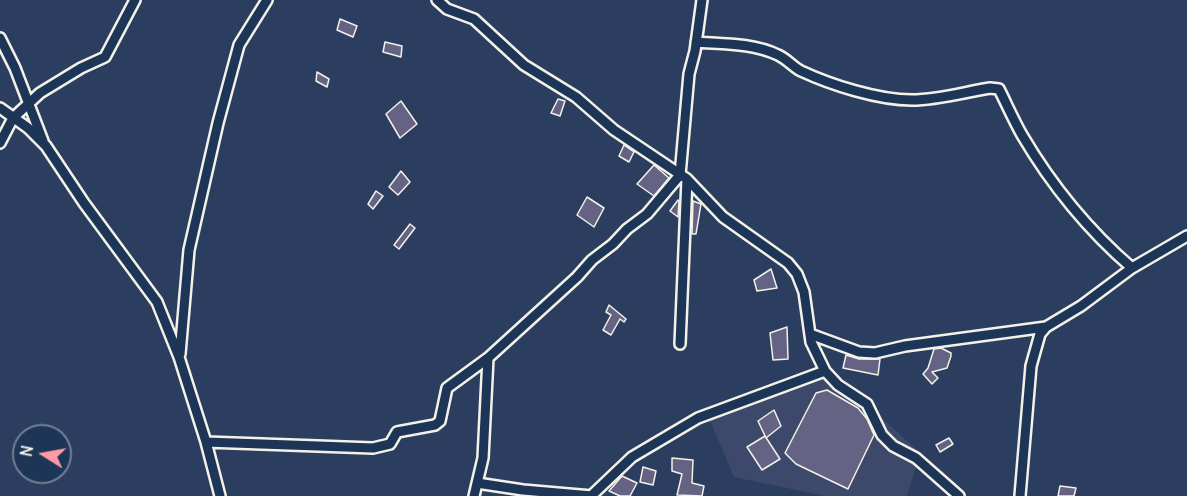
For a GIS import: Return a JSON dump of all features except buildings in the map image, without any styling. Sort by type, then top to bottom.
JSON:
[{"type":"street","points":[[0,143],[13,118],[40,93],[81,68],[105,57],[135,0]]},
{"type":"street","points":[[179,357],[189,250],[213,146],[239,45],[267,0]]},
{"type":"street","points":[[437,0],[447,9],[474,19],[524,64],[576,97],[614,130],[683,177],[723,216],[788,263],[797,274],[804,292],[811,342],[825,371],[838,385],[867,404],[882,435],[893,446],[915,458],[959,496]]},
{"type":"street","points":[[456,12],[458,0]]},
{"type":"street","points":[[680,344],[683,177],[689,74],[702,0]]},
{"type":"street","points":[[0,38],[15,68],[46,146],[84,203],[157,302],[179,357],[206,442],[220,496]]},
{"type":"street","points":[[696,42],[746,46],[778,55],[808,74],[851,90],[882,96],[912,100],[990,87],[999,89],[1022,134],[1062,196],[1107,246],[1132,268]]},
{"type":"street","points":[[0,108],[28,128],[46,146]]},
{"type":"street","points":[[206,442],[373,448],[390,444],[397,432],[435,425],[440,421],[447,388],[488,357],[577,277],[591,260],[647,214],[683,177]]},
{"type":"street","points":[[1020,496],[1031,366],[1040,334],[1046,327],[1081,306],[1132,268],[1187,236]]},
{"type":"street","points":[[810,334],[859,352],[875,352],[1046,327]]},
{"type":"street","points":[[474,496],[483,458],[488,357]]},
{"type":"street","points":[[477,483],[592,496],[632,457],[698,418],[825,371]]},
{"type":"shaded area","points":[[826,376],[867,404],[920,453],[907,496],[825,496],[734,477],[709,418]]}]
